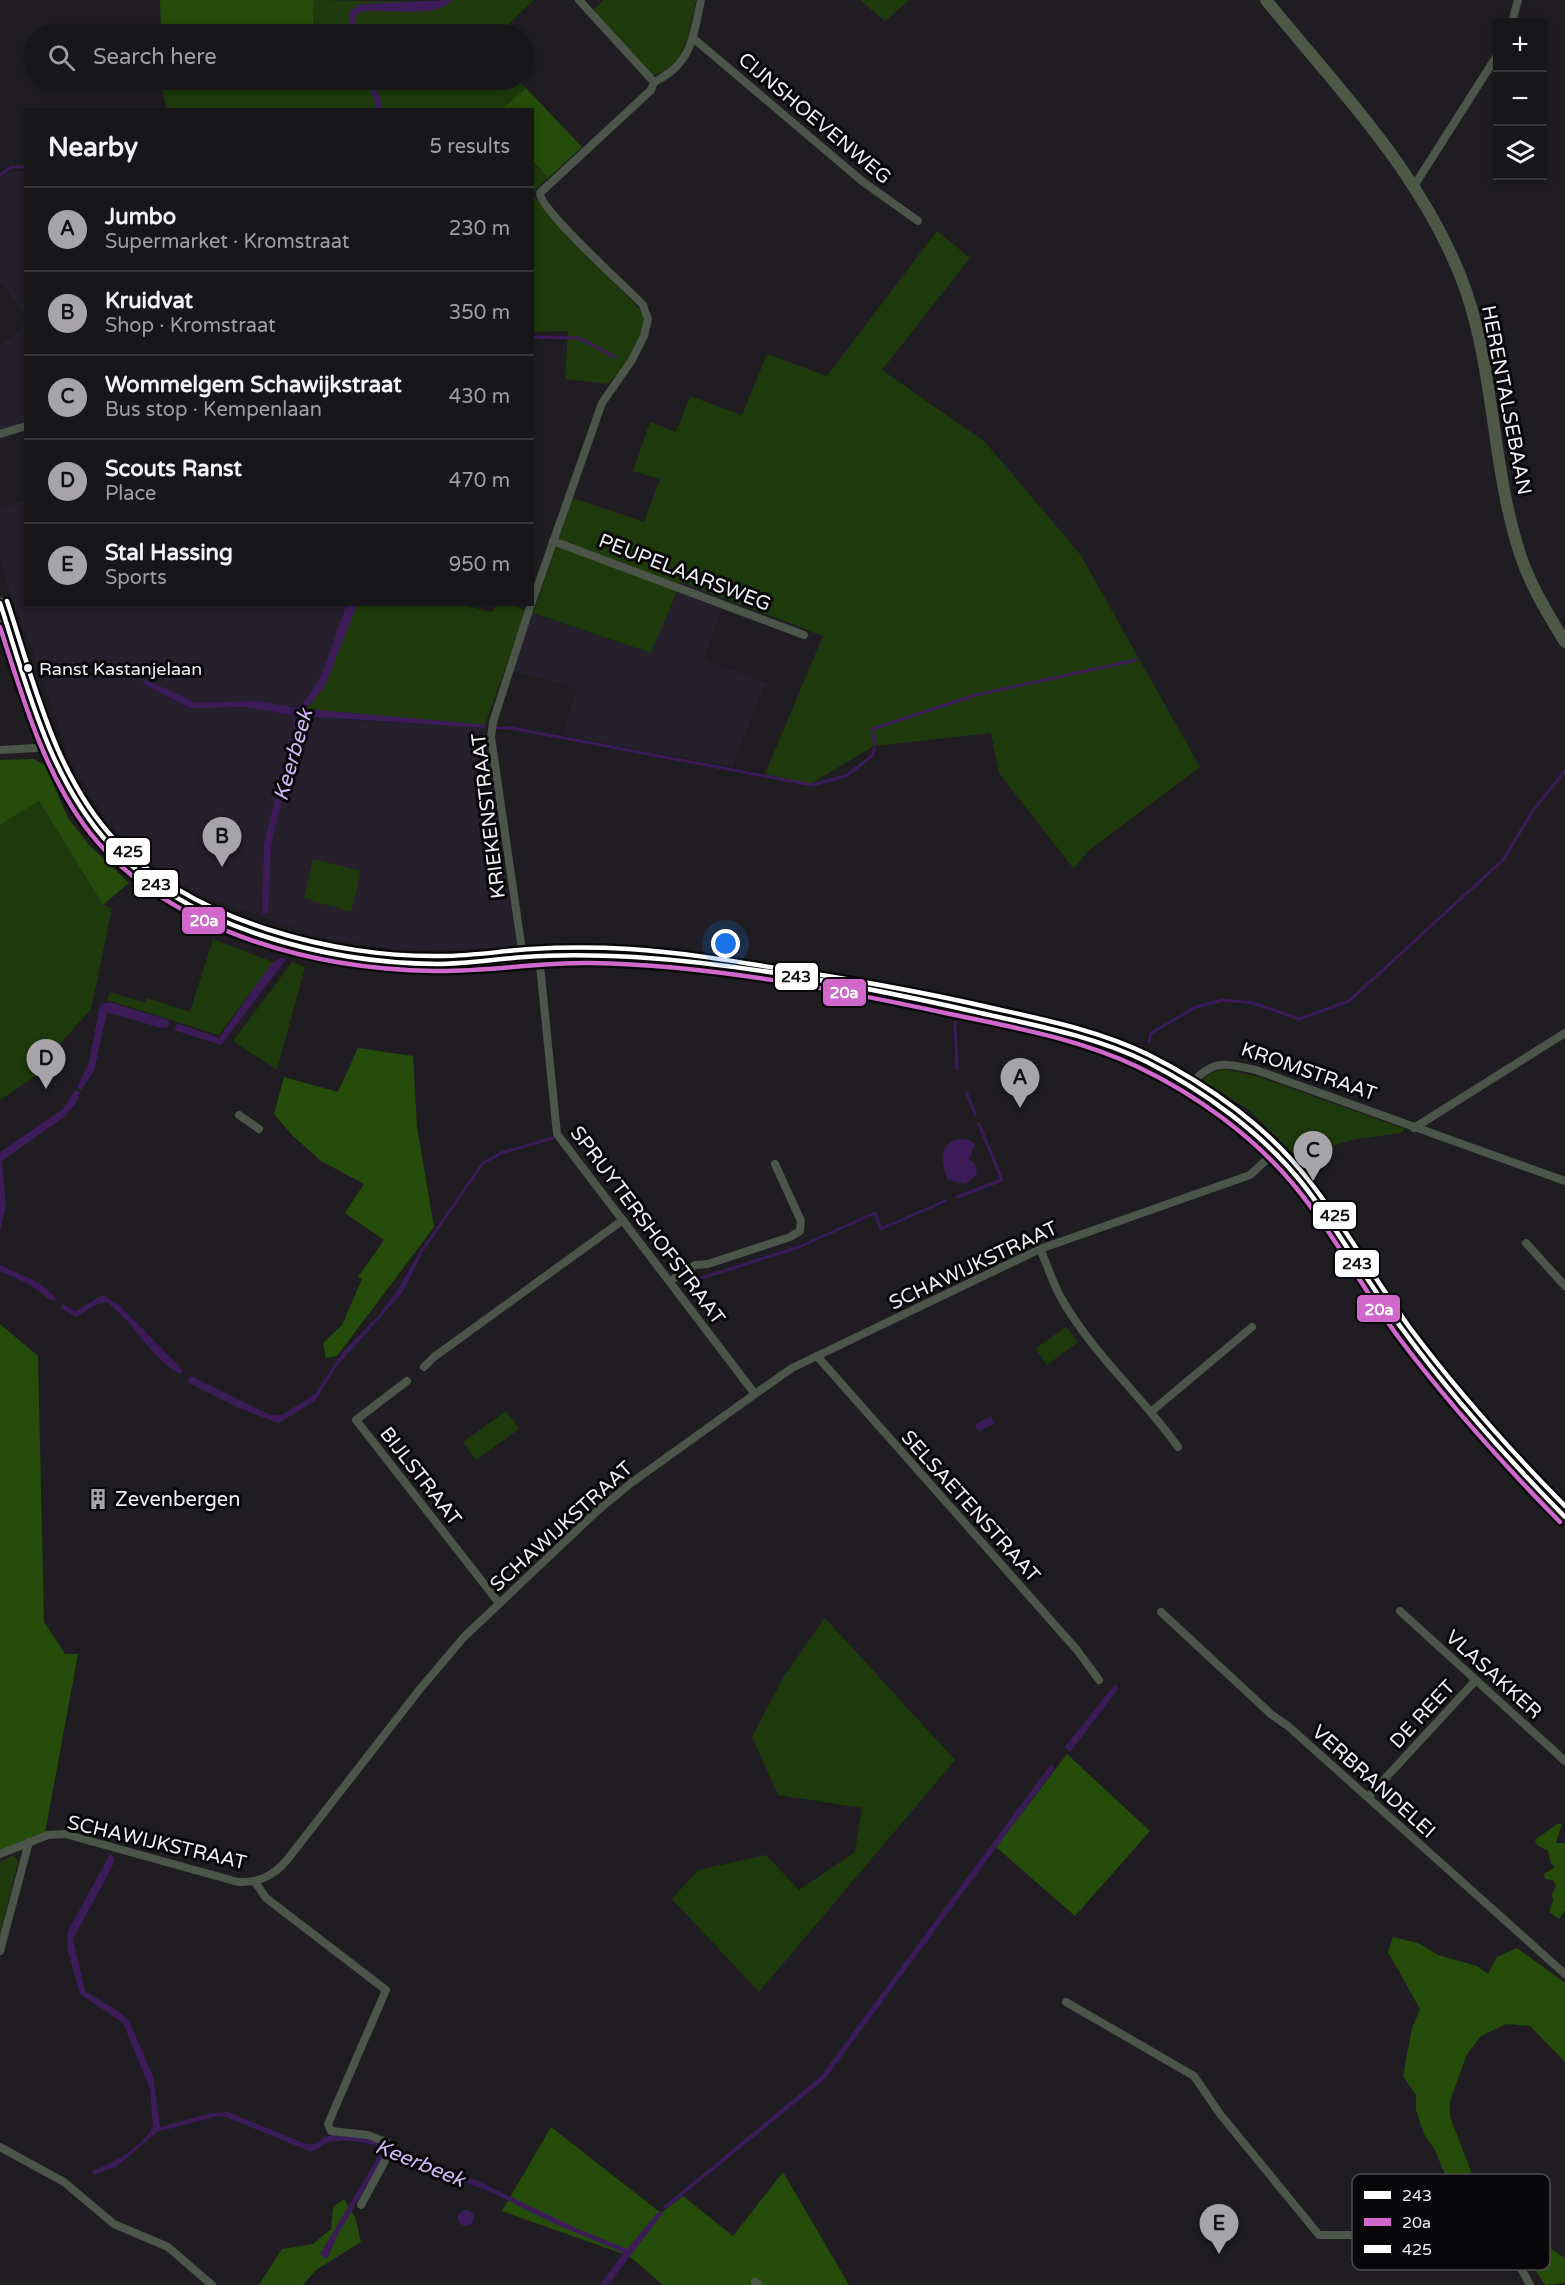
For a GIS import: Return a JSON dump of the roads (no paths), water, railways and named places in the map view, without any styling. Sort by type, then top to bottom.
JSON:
[{"type":"main road","name":"HERENTALSEBAAN","points":[[1266,0],[1383,143],[1414,186],[1445,243],[1465,290],[1482,347],[1509,511],[1519,553],[1535,591],[1565,642]]},
{"type":"main road","points":[[0,603],[48,744],[81,807],[113,848],[153,882],[176,897],[216,916],[316,950],[382,963],[453,964],[539,956],[606,956],[683,962],[849,987],[950,1006],[1091,1039],[1149,1064],[1189,1086],[1274,1154],[1304,1185],[1386,1308],[1444,1383],[1505,1457],[1565,1516]]},
{"type":"street","points":[[579,0],[654,82],[669,75],[688,52],[701,0]]},
{"type":"street","points":[[1513,18],[1518,0]]},
{"type":"street","name":"CIJNSHOEVENWEG","points":[[693,38],[862,182],[918,221]]},
{"type":"street","points":[[1414,186],[1493,60]]},
{"type":"street","name":"KRIEKENSTRAAT","points":[[534,597],[602,403],[632,360],[648,319],[643,305],[549,210],[541,201],[540,193],[651,90],[654,82]]},
{"type":"street","points":[[0,434],[24,427]]},
{"type":"street","name":"PEUPELAARSWEG","points":[[553,542],[804,635]]},
{"type":"street","name":"KRIEKENSTRAAT","points":[[522,957],[491,737],[493,722],[531,606]]},
{"type":"street","points":[[0,750],[36,748],[48,744]]},
{"type":"street","name":"SPRUYTERSHOFSTRAAT","points":[[539,956],[557,1134],[755,1394]]},
{"type":"street","points":[[1414,1128],[1565,1033]]},
{"type":"street","name":"KROMSTRAAT","points":[[1189,1086],[1201,1072],[1213,1065],[1225,1063],[1267,1074],[1414,1128]]},
{"type":"street","points":[[239,1115],[259,1129]]},
{"type":"street","points":[[1414,1128],[1565,1181]]},
{"type":"street","name":"SCHAWIJKSTRAAT","points":[[0,1854],[48,1835],[65,1834],[238,1882],[255,1882],[268,1877],[287,1860],[420,1689],[464,1637],[572,1534],[631,1483],[792,1368],[1040,1249],[1245,1177],[1274,1154]]},
{"type":"street","points":[[670,1281],[695,1265],[739,1254],[790,1237],[800,1231],[801,1221],[774,1164]]},
{"type":"street","points":[[424,1367],[434,1356],[623,1220]]},
{"type":"street","points":[[1526,1243],[1565,1286]]},
{"type":"street","points":[[1040,1249],[1060,1296],[1090,1340],[1152,1411],[1178,1447]]},
{"type":"street","points":[[1152,1411],[1252,1327]]},
{"type":"street","name":"SELSAETENSTRAAT","points":[[817,1356],[1077,1650],[1099,1680]]},
{"type":"street","name":"BIJLSTRAAT","points":[[407,1381],[356,1420],[499,1604]]},
{"type":"street","name":"VLASAKKER","points":[[1400,1611],[1565,1761]]},
{"type":"street","name":"VERBRANDELEI","points":[[1161,1612],[1272,1715],[1288,1726],[1565,1974]]},
{"type":"street","name":"DE REET","points":[[1368,1797],[1476,1680]]},
{"type":"street","points":[[0,1951],[29,1842]]},
{"type":"street","points":[[255,1882],[266,1898],[386,1990],[328,2124],[331,2131],[368,2135],[386,2142],[387,2157],[361,2205]]},
{"type":"street","points":[[1066,2002],[1194,2076],[1220,2114],[1319,2235],[1352,2235]]},
{"type":"street","points":[[0,2147],[64,2182],[114,2224],[168,2247],[212,2285]]},
{"type":"street","points":[[1522,2270],[1530,2285]]},
{"type":"water","points":[[452,0],[435,10],[360,12],[355,17],[356,24],[350,24],[350,11],[361,4]]},
{"type":"water","points":[[370,90],[377,90],[382,108],[377,108]]},
{"type":"water","name":"Keerbeek","points":[[347,606],[357,606],[325,686],[306,709],[477,724],[485,725],[486,728],[304,716],[271,844],[268,913],[262,914],[264,844],[296,716],[247,707],[190,708],[142,683],[147,680],[196,703],[256,701],[297,708],[307,698],[322,673]]},
{"type":"water","points":[[281,957],[286,960],[221,1045],[174,1030],[177,1024],[219,1038],[271,964]]},
{"type":"water","points":[[109,1002],[169,1020],[168,1027],[161,1028],[107,1012],[94,1071],[81,1090],[77,1087],[89,1062],[100,1005]]},
{"type":"water","points":[[75,1090],[80,1092],[77,1102],[64,1117],[2,1161],[6,1206],[0,1232],[0,1152],[63,1109]]},
{"type":"water","points":[[957,1139],[969,1140],[975,1144],[969,1159],[975,1164],[977,1174],[966,1184],[948,1180],[944,1168],[943,1156],[946,1146]]},
{"type":"water","points":[[419,1253],[422,1254],[402,1293],[336,1367],[316,1400],[282,1421],[278,1423],[239,1408],[187,1382],[190,1376],[193,1377],[270,1415],[282,1415],[315,1394],[342,1353],[379,1315],[397,1291]]},
{"type":"water","points":[[0,1265],[39,1283],[56,1298],[55,1300],[50,1300],[29,1284],[0,1271]]},
{"type":"water","points":[[103,1295],[119,1305],[183,1371],[180,1374],[160,1359],[126,1319],[106,1302],[97,1304],[76,1317],[61,1308],[63,1304],[75,1311]]},
{"type":"water","points":[[991,1416],[994,1424],[979,1431],[976,1428],[976,1424]]},
{"type":"water","points":[[1116,1683],[1118,1689],[1070,1752],[1065,1747]]},
{"type":"water","points":[[1051,1764],[1055,1768],[825,2079],[666,2209],[663,2207],[821,2076]]},
{"type":"water","points":[[110,1854],[115,1858],[113,1865],[73,1939],[85,1991],[118,2011],[129,2021],[153,2076],[160,2127],[207,2114],[228,2112],[306,2144],[315,2143],[328,2136],[341,2135],[365,2139],[385,2147],[384,2156],[337,2236],[327,2259],[320,2254],[382,2148],[364,2143],[336,2141],[309,2151],[219,2116],[157,2132],[116,2167],[93,2175],[92,2171],[109,2164],[135,2148],[153,2126],[150,2089],[123,2023],[80,1994],[67,1948],[68,1931]]},
{"type":"water","name":"Keerbeek","points":[[393,2151],[436,2164],[480,2182],[578,2229],[627,2249],[660,2210],[663,2213],[608,2285],[600,2285],[623,2254],[620,2251],[555,2224],[493,2193],[391,2153]]},
{"type":"water","points":[[466,2210],[474,2218],[466,2226],[458,2218]]},
{"type":"waterway","points":[[0,175],[11,167],[24,167]]},
{"type":"waterway","points":[[534,337],[579,338],[615,357]]},
{"type":"waterway","points":[[497,728],[511,728],[812,785],[846,776],[873,755],[875,744],[872,729],[976,695],[1136,660]]},
{"type":"waterway","points":[[1149,1041],[1151,1033],[1196,1007],[1223,1000],[1253,1003],[1299,1019],[1349,1001],[1503,860],[1534,809],[1565,771]]},
{"type":"waterway","points":[[955,1023],[957,1069]]},
{"type":"waterway","points":[[967,1094],[975,1114]]},
{"type":"waterway","points":[[957,1197],[1002,1180],[979,1124]]},
{"type":"waterway","points":[[419,1255],[483,1163],[501,1153],[553,1138]]},
{"type":"waterway","points":[[692,1281],[799,1247],[875,1213],[881,1229],[945,1201]]},
{"type":"place","name":"Ranst Kastanjelaan","points":[[28,668]]},
{"type":"place","name":"Kruidvat","points":[[222,867]]},
{"type":"place","name":"Scouts Ranst","points":[[46,1089]]},
{"type":"place","name":"Jumbo","points":[[1020,1108]]},
{"type":"place","name":"Wommelgem Schawijkstraat","points":[[1313,1181]]},
{"type":"place","name":"Zevenbergen","points":[[98,1499]]},
{"type":"place","name":"Stal Hassing","points":[[1219,2254]]}]
